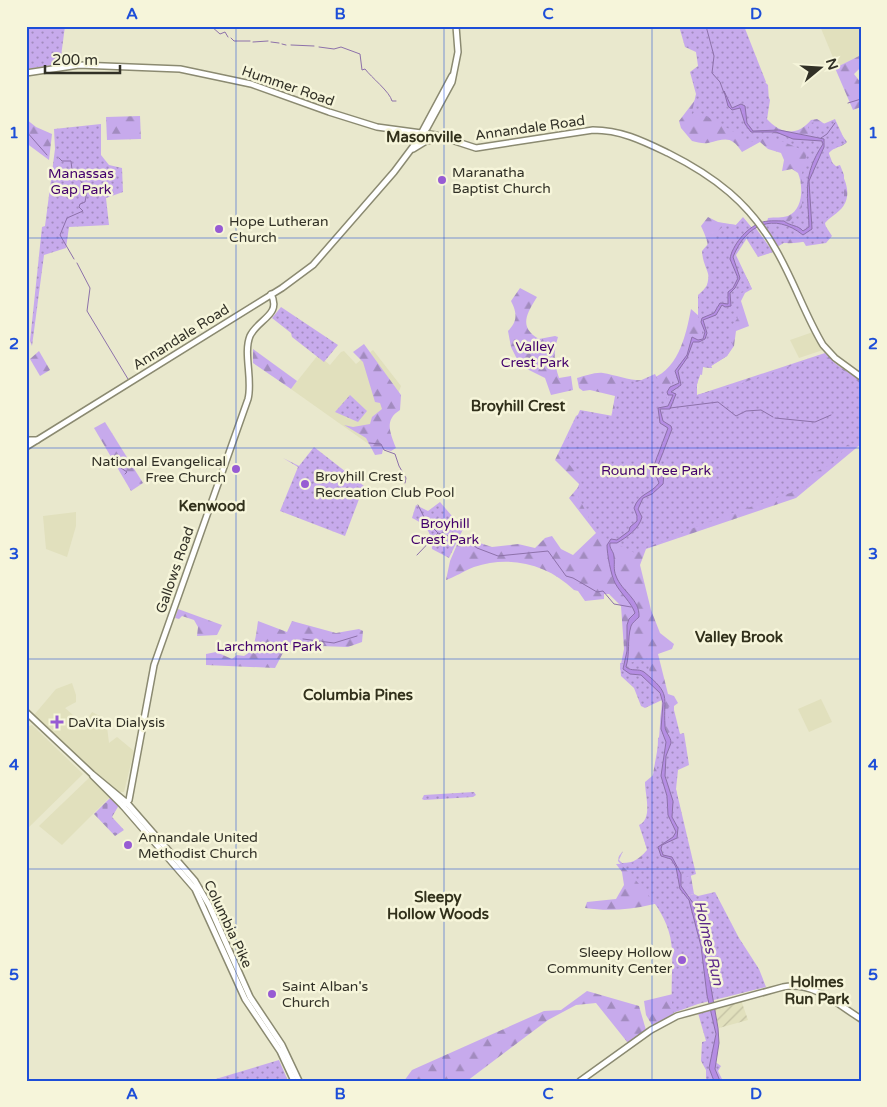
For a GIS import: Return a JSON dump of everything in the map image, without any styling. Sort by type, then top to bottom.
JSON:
[{"type":"main road","points":[[422,133],[454,73],[458,52],[456,26]]},
{"type":"main road","name":"Hummer Road","points":[[26,73],[79,65],[180,69],[251,84],[329,112],[378,127],[422,133]]},
{"type":"main road","name":"Annandale Road","points":[[26,447],[296,279],[314,265],[409,152],[422,133],[446,137],[470,147],[480,148],[592,130],[621,133],[638,139],[708,174],[734,195],[778,252],[824,345],[835,358],[861,377]]},
{"type":"main road","points":[[409,152],[426,141],[446,137]]},
{"type":"main road","name":"Gallows Road","points":[[125,804],[131,786],[152,673],[247,404],[251,387],[249,339],[274,307],[275,303],[271,294]]},
{"type":"main road","points":[[26,440],[37,440]]},
{"type":"main road","name":"Columbia Pike","points":[[26,712],[125,804],[181,864],[203,893],[250,998],[282,1044],[299,1081]]},
{"type":"main road","name":"Columbia Pike","points":[[92,774],[118,795],[195,889],[244,995],[280,1051],[294,1081]]},
{"type":"main road","points":[[118,795],[125,794],[131,786]]},
{"type":"main road","points":[[580,1081],[664,1022],[706,1007],[783,987],[798,985],[817,991],[861,1019]]},
{"type":"shaded area","points":[[820,26],[861,26],[861,55],[837,67]]},
{"type":"shaded area","points":[[724,91],[732,108],[741,104],[745,106],[747,123],[753,131],[779,130],[824,139],[824,147],[809,181],[812,229],[803,235],[782,224],[772,223],[753,229],[745,236],[733,257],[740,278],[730,293],[731,306],[725,307],[722,305],[716,315],[703,320],[707,333],[705,339],[693,342],[687,358],[678,371],[681,385],[671,392],[676,394],[670,409],[660,409],[663,421],[671,426],[672,429],[657,468],[664,474],[663,484],[652,494],[643,498],[638,509],[642,517],[635,529],[621,541],[610,543],[614,555],[616,576],[622,587],[634,600],[639,611],[639,617],[632,625],[630,631],[626,667],[644,672],[659,686],[665,701],[665,728],[671,743],[666,756],[665,776],[673,801],[672,817],[678,828],[677,838],[662,845],[661,849],[663,855],[672,857],[681,874],[681,886],[693,903],[703,942],[718,1028],[719,1043],[715,1069],[720,1081],[714,1081],[709,1068],[716,1034],[707,995],[701,946],[689,900],[680,889],[676,867],[671,859],[661,856],[658,847],[673,837],[676,832],[668,815],[667,796],[661,776],[666,742],[661,729],[663,703],[660,693],[641,675],[630,674],[623,669],[627,651],[627,625],[629,619],[635,613],[617,587],[607,545],[611,539],[617,540],[629,531],[630,527],[637,521],[634,508],[636,503],[659,483],[653,468],[668,428],[660,423],[658,408],[668,406],[673,395],[668,395],[667,392],[670,387],[679,383],[675,371],[687,355],[692,337],[698,340],[703,339],[705,332],[701,322],[702,318],[714,313],[720,303],[728,304],[728,292],[733,288],[738,278],[730,259],[737,243],[745,233],[762,222],[784,221],[803,231],[809,227],[807,194],[809,175],[816,155],[823,144],[822,141],[793,139],[776,132],[751,132],[745,124],[740,108],[732,110],[728,106]]},
{"type":"shaded area","points":[[813,332],[823,350],[799,358],[790,340]]},
{"type":"shaded area","points":[[373,350],[401,386],[377,450],[291,389],[318,355],[330,365],[344,351],[356,364]]},
{"type":"shaded area","points":[[76,512],[76,526],[67,557],[46,549],[43,516]]},
{"type":"shaded area","points":[[72,683],[76,702],[65,708],[84,725],[92,712],[102,717],[101,724],[107,727],[109,743],[117,737],[134,751],[124,792],[119,792],[80,759],[34,715],[56,689]]},
{"type":"shaded area","points":[[821,699],[832,722],[809,732],[798,709]]},
{"type":"shaded area","points":[[32,725],[83,774],[26,830],[26,727]]},
{"type":"shaded area","points":[[89,778],[92,778],[111,796],[62,845],[39,826]]},
{"type":"shaded area","points":[[741,1000],[748,1020],[719,1028],[713,1008]]},
{"type":"green space","points":[[26,26],[65,26],[60,64],[26,69]]},
{"type":"green space","points":[[679,26],[744,26],[766,82],[762,84],[770,100],[765,132],[808,138],[808,123],[819,122],[821,125],[835,119],[846,143],[828,151],[834,167],[840,165],[844,175],[844,204],[823,222],[832,236],[826,243],[806,246],[799,234],[777,247],[761,223],[788,223],[802,207],[802,173],[807,153],[787,143],[772,139],[751,142],[696,110],[691,116],[696,94],[690,72],[698,66],[696,52],[685,47]]},
{"type":"green space","points":[[743,37],[754,55],[761,78],[768,85],[769,102],[766,118],[777,127],[789,131],[800,129],[811,120],[817,119],[842,135],[847,142],[832,150],[827,159],[833,163],[842,175],[847,190],[847,197],[845,204],[840,210],[825,223],[827,234],[811,240],[784,243],[767,222],[768,218],[786,217],[793,213],[800,202],[801,184],[798,173],[792,169],[782,171],[784,160],[781,153],[768,149],[760,142],[742,152],[734,143],[727,140],[706,143],[692,141],[681,128],[679,121]]},
{"type":"green space","points":[[861,55],[861,67],[854,74],[861,83],[861,107],[853,110],[835,68]]},
{"type":"green space","points":[[140,116],[141,139],[107,140],[106,117]]},
{"type":"green space","points":[[26,119],[36,127],[52,134],[49,160],[26,143]]},
{"type":"green space","name":"Manassas Gap Park","points":[[101,124],[101,155],[109,165],[122,168],[123,192],[106,198],[109,225],[69,227],[66,248],[44,255],[32,346],[30,341],[42,227],[45,226],[55,149],[54,129]]},
{"type":"green space","points":[[708,217],[718,222],[736,225],[743,217],[752,228],[755,227],[773,252],[758,256],[747,238],[736,255],[752,289],[745,293],[741,301],[749,326],[736,331],[734,346],[727,356],[711,366],[712,368],[703,367],[702,375],[699,374],[697,395],[825,353],[836,364],[861,381],[861,444],[796,498],[646,549],[640,565],[651,610],[660,633],[674,644],[672,649],[658,654],[668,694],[674,696],[678,703],[674,706],[674,778],[694,894],[627,909],[599,910],[585,908],[587,902],[616,899],[624,885],[622,872],[616,864],[633,861],[647,850],[641,827],[651,818],[652,782],[662,708],[660,693],[624,674],[620,669],[624,649],[621,606],[609,594],[604,594],[604,599],[585,601],[578,591],[552,574],[540,568],[514,562],[488,563],[474,567],[446,580],[450,561],[459,540],[468,539],[492,547],[518,544],[535,548],[545,538],[552,536],[561,549],[573,555],[596,533],[569,498],[580,485],[555,460],[576,416],[584,411],[611,418],[615,396],[590,390],[583,391],[579,388],[577,378],[600,373],[646,380],[666,370],[673,362],[683,341],[691,309],[699,316],[708,282],[709,249],[701,226]]},
{"type":"green space","name":"Round Tree Park","points":[[743,218],[752,228],[755,228],[773,252],[758,257],[746,238],[735,255],[752,289],[741,293],[737,319],[728,330],[733,346],[727,356],[711,366],[712,368],[703,367],[697,384],[697,395],[739,384],[823,355],[861,384],[861,442],[847,445],[834,463],[813,473],[807,487],[705,523],[635,553],[597,534],[576,492],[581,479],[561,454],[580,410],[613,416],[621,379],[637,382],[655,374],[668,400],[674,374],[702,336],[702,321],[698,317],[698,295],[708,284],[709,279],[702,251],[714,237],[713,235],[726,224],[736,225]]},
{"type":"green space","name":"Valley Crest Park","points":[[520,288],[537,297],[526,320],[528,330],[539,339],[558,337],[555,353],[557,373],[559,378],[571,376],[573,390],[551,395],[545,378],[529,370],[518,361],[511,347],[508,331],[514,324],[516,317],[511,301]]},
{"type":"green space","points":[[281,307],[338,345],[324,362],[292,337],[291,333],[272,318]]},
{"type":"green space","points":[[364,344],[401,395],[400,410],[390,422],[390,432],[396,448],[391,451],[383,449],[382,454],[375,455],[366,438],[344,425],[353,427],[370,424],[372,417],[382,409],[380,403],[375,402],[363,362],[353,352]]},
{"type":"green space","points":[[253,349],[297,381],[291,389],[253,363]]},
{"type":"green space","points":[[39,351],[50,370],[40,376],[30,359]]},
{"type":"green space","points":[[350,395],[367,411],[358,422],[335,412]]},
{"type":"green space","points":[[105,422],[143,483],[131,491],[94,428]]},
{"type":"green space","points":[[314,447],[364,486],[345,536],[280,511],[298,467],[283,458],[299,466]]},
{"type":"green space","name":"Broyhill Crest Park","points":[[440,502],[463,529],[449,558],[432,549],[428,530],[412,518],[416,505],[428,511]]},
{"type":"green space","points":[[178,609],[222,625],[217,635],[197,636],[198,627],[194,620],[182,616],[179,619],[175,618]]},
{"type":"green space","name":"Larchmont Park","points":[[258,621],[287,632],[292,621],[336,633],[359,629],[363,631],[362,642],[348,647],[290,645],[285,649],[275,668],[206,665],[206,654],[216,652],[232,659],[237,655],[244,656],[248,653],[255,641]]},
{"type":"green space","points":[[647,658],[652,684],[658,689],[662,700],[645,708],[641,706],[634,688],[621,676],[620,663],[626,664]]},
{"type":"green space","points":[[673,706],[680,734],[684,733],[689,765],[678,770],[676,789],[696,874],[684,878],[687,896],[694,894],[698,896],[715,892],[739,938],[759,969],[766,987],[698,1004],[673,1013],[672,951],[667,925],[654,902],[618,861],[623,851],[619,860],[622,863],[639,862],[648,852],[639,825],[646,818],[647,812],[645,782],[657,772],[658,738],[670,732],[667,707]]},
{"type":"green space","points":[[474,792],[476,795],[473,797],[422,799],[424,795]]},
{"type":"green space","points":[[111,797],[119,805],[112,817],[124,830],[115,836],[94,814]]},
{"type":"green space","points":[[587,991],[639,1006],[646,1030],[628,1043],[596,1003],[576,1005],[548,1020],[467,1081],[404,1081],[412,1070],[544,1011],[561,1010]]},
{"type":"green space","points":[[673,994],[673,1015],[652,1025],[646,1015],[644,1001]]},
{"type":"green space","points":[[712,1009],[718,1028],[716,1029],[714,1061],[721,1066],[718,1071],[723,1081],[706,1081],[706,1070],[701,1061],[702,1042],[706,1041],[698,1013]]},
{"type":"green space","points":[[279,1060],[288,1081],[209,1081]]},
{"type":"waterway","points":[[211,26],[220,34],[225,32],[228,37]]},
{"type":"waterway","name":"Holmes Run","points":[[706,26],[714,56],[712,73],[720,82],[724,93]]},
{"type":"waterway","points":[[231,38],[234,41],[250,41]]},
{"type":"waterway","points":[[253,42],[268,41]]},
{"type":"waterway","points":[[271,42],[279,43]]},
{"type":"waterway","points":[[282,44],[286,45]]},
{"type":"waterway","points":[[291,45],[314,46]]},
{"type":"waterway","points":[[319,47],[334,49],[341,47],[360,54],[362,70],[365,69],[391,97],[392,101],[396,101]]},
{"type":"waterway","points":[[848,103],[861,99]]},
{"type":"waterway","points":[[821,138],[827,134],[835,123]]},
{"type":"waterway","points":[[26,131],[47,155]]},
{"type":"waterway","points":[[59,158],[62,161],[71,161],[72,170],[87,189]]},
{"type":"waterway","points":[[74,259],[60,235],[67,218],[83,211],[79,207],[80,204],[85,202],[87,191]]},
{"type":"waterway","points":[[77,263],[90,288],[87,311],[128,379]]},
{"type":"waterway","points":[[670,408],[718,402],[736,416],[746,411],[761,410],[773,417]]},
{"type":"waterway","points":[[775,418],[815,422],[831,415]]},
{"type":"waterway","points":[[369,443],[381,444],[384,450],[395,454],[406,478],[405,483]]},
{"type":"waterway","points":[[121,468],[127,472],[125,474]]},
{"type":"waterway","points":[[418,505],[426,521],[438,533]]},
{"type":"waterway","points":[[417,555],[438,533],[451,537],[462,537],[477,548],[498,556],[548,551],[566,576],[597,592],[603,591],[614,604],[631,607]]},
{"type":"waterway","points":[[303,639],[334,643],[357,636]]},
{"type":"place","name":"Maranatha Baptist Church","points":[[442,180]]},
{"type":"place","name":"Hope Lutheran Church","points":[[219,229]]},
{"type":"place","name":"National Evangelical Free Church","points":[[236,469]]},
{"type":"place","name":"Broyhill Crest Recreation Club Pool","points":[[305,484]]},
{"type":"place","name":"DaVita Dialysis","points":[[57,722]]},
{"type":"place","name":"Annandale United Methodist Church","points":[[128,845]]},
{"type":"place","name":"Sleepy Hollow Community Center","points":[[682,960]]},
{"type":"place","name":"Saint Alban's Church","points":[[272,994]]},
{"type":"district","name":"Masonville","points":[[424,137]]},
{"type":"district","name":"Broyhill Crest","points":[[518,406]]},
{"type":"district","name":"Kenwood","points":[[212,506]]},
{"type":"district","name":"Valley Brook","points":[[739,637]]},
{"type":"district","name":"Columbia Pines","points":[[358,695]]},
{"type":"district","name":"Sleepy Hollow Woods","points":[[438,906]]},
{"type":"district","name":"Holmes Run Park","points":[[817,990]]}]
